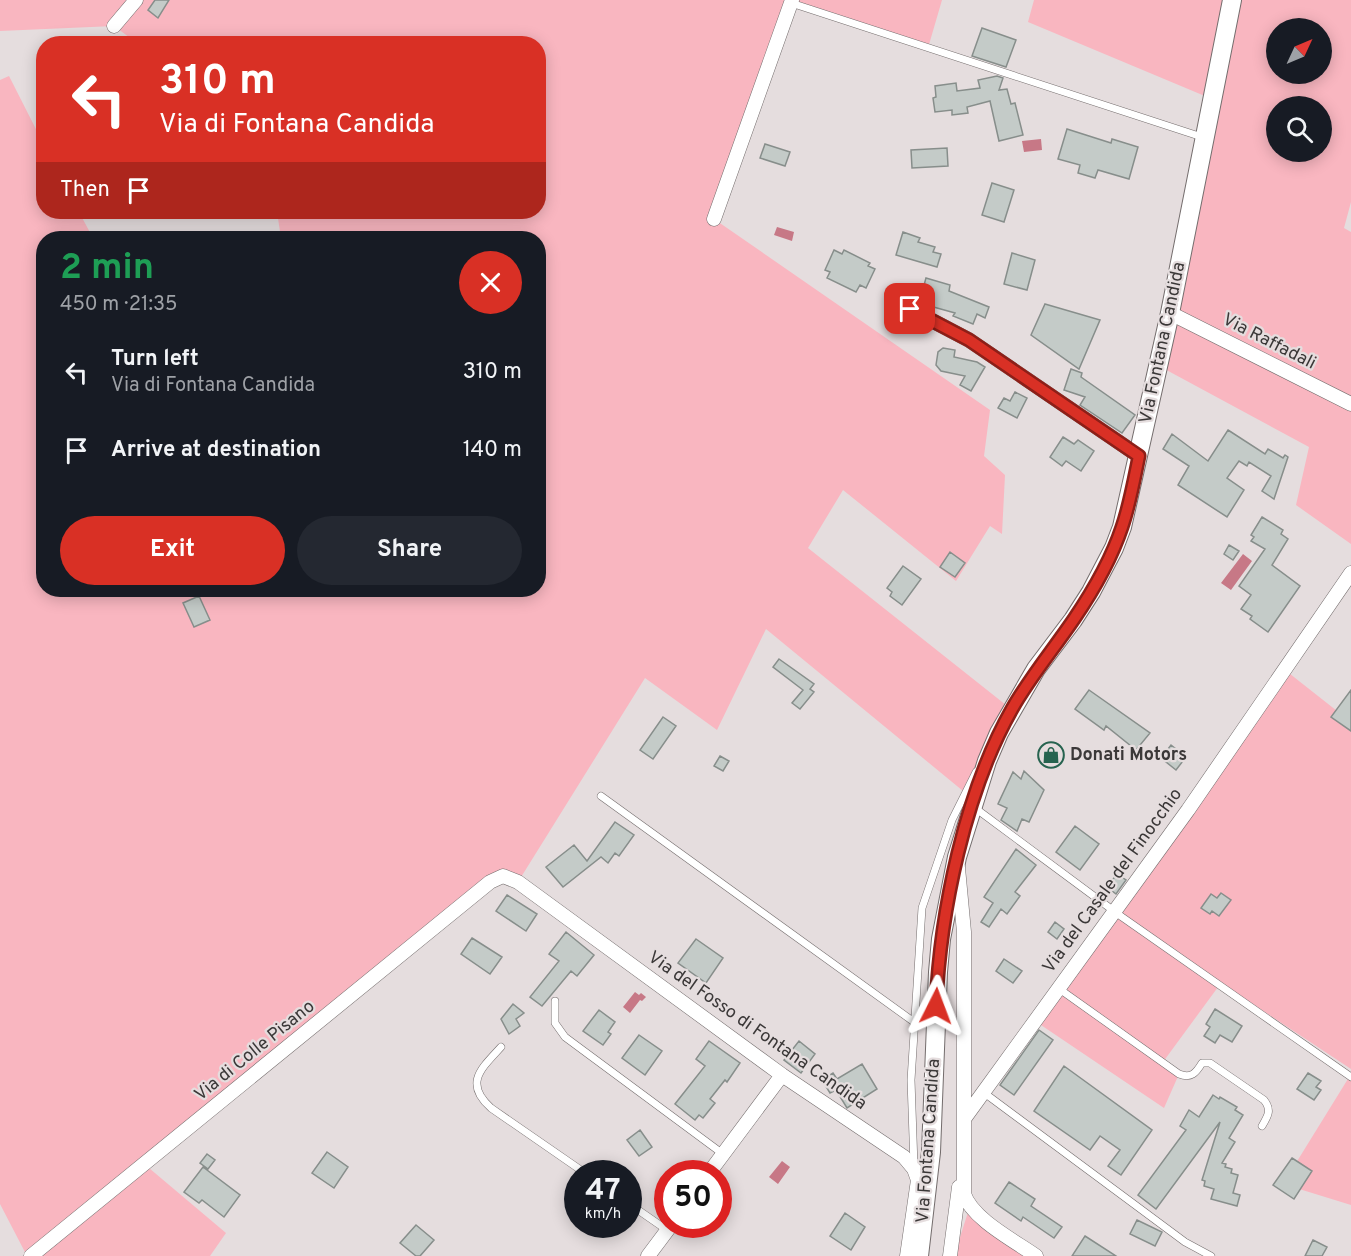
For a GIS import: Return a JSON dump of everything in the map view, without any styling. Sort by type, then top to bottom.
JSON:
[{"type":"main road","name":"Via Fontana Candida","points":[[919,1256],[930,1162],[941,939],[957,857],[990,753],[1026,684],[1073,620],[1103,570],[1122,527],[1170,313],[1232,0]]},
{"type":"street","points":[[114,26],[136,0]]},
{"type":"street","points":[[714,219],[791,2]]},
{"type":"street","points":[[910,309],[969,340],[1139,456]]},
{"type":"street","name":"Via Raffadali","points":[[1170,313],[1351,404]]},
{"type":"street","name":"Via del Casale del Finocchio","points":[[964,1119],[1188,810],[1351,573]]},
{"type":"street","points":[[957,857],[964,932],[964,1194],[970,1206],[981,1217],[1036,1256]]},
{"type":"street","name":"Via del Fosso di Fontana Candida","points":[[503,876],[518,882],[782,1075],[891,1146],[914,1169]]},
{"type":"street","name":"Via di Colle Pisano","points":[[31,1256],[490,882],[503,876]]},
{"type":"street","points":[[719,1160],[782,1075]]},
{"type":"street","points":[[950,1256],[963,1158]]},
{"type":"street","points":[[907,1256],[918,1190],[918,1180],[914,1169]]},
{"type":"street","points":[[648,1256],[662,1238]]},
{"type":"lane","points":[[791,2],[1205,138]]},
{"type":"lane","points":[[914,1169],[910,1095],[923,904],[956,809],[971,780],[990,753]]},
{"type":"lane","points":[[601,796],[914,1022]]},
{"type":"lane","points":[[972,806],[1114,911],[1351,1077]]},
{"type":"lane","points":[[1058,988],[1179,1074],[1189,1077],[1202,1064],[1210,1063],[1264,1100],[1268,1106],[1269,1115],[1262,1126]]},
{"type":"lane","points":[[555,1001],[555,1023],[565,1037],[723,1154]]},
{"type":"lane","points":[[501,1047],[477,1079],[476,1087],[482,1099],[566,1160]]},
{"type":"lane","points":[[983,1092],[1185,1242],[1211,1256]]},
{"type":"shaded area","points":[[0,0],[942,0],[928,48],[791,3],[714,219],[990,410],[984,456],[1005,475],[1002,534],[990,526],[956,581],[843,490],[808,548],[1011,709],[974,800],[766,629],[717,730],[645,678],[518,882],[507,877],[27,1256],[0,1204],[0,80],[9,76],[36,129],[36,219],[83,219],[89,231],[36,231],[36,597],[546,597],[546,231],[280,231],[278,219],[546,219],[546,36],[128,36],[114,26],[0,31]]},
{"type":"shaded area","points":[[1034,0],[1351,0],[1351,202],[1344,228],[1351,232],[1351,544],[1296,505],[1309,447],[1159,366],[1212,99],[1028,22]]},
{"type":"shaded area","points":[[1041,139],[1042,150],[1024,152],[1022,141]]},
{"type":"shaded area","points":[[777,227],[794,232],[792,241],[774,235]]},
{"type":"shaded area","points":[[1243,554],[1252,561],[1231,590],[1221,583]]},
{"type":"shaded area","points":[[1285,670],[1351,722],[1351,1069],[1221,983],[1163,1062],[1179,1074],[1164,1108],[1035,1021]]},
{"type":"shaded area","points":[[635,992],[646,997],[640,1000],[630,1013],[623,1007]]},
{"type":"shaded area","points":[[1351,1074],[1351,1205],[1283,1184]]},
{"type":"shaded area","points":[[782,1161],[790,1167],[778,1184],[769,1177]]},
{"type":"shaded area","points":[[149,1168],[226,1233],[210,1256],[39,1256]]},
{"type":"shaded area","points":[[970,1206],[1036,1256],[954,1256]]},
{"type":"building","points":[[155,0],[169,0],[158,18],[148,10]]},
{"type":"building","points":[[982,28],[1016,40],[1006,67],[972,56]]},
{"type":"building","points":[[997,76],[1003,78],[999,90],[1007,89],[1011,104],[1015,103],[1023,135],[999,141],[990,101],[967,107],[968,113],[952,115],[952,110],[935,112],[933,98],[936,97],[935,86],[956,83],[957,91],[980,88],[978,80]]},
{"type":"building","points":[[1067,129],[1111,143],[1112,139],[1138,147],[1129,179],[1098,170],[1095,178],[1078,173],[1080,165],[1058,159]]},
{"type":"building","points":[[765,144],[790,152],[785,166],[760,158]]},
{"type":"building","points":[[947,148],[948,166],[912,168],[911,150]]},
{"type":"building","points":[[992,183],[1014,190],[1004,222],[982,215]]},
{"type":"building","points":[[903,232],[920,238],[918,242],[935,247],[933,252],[941,254],[937,267],[896,255]]},
{"type":"building","points":[[834,250],[842,254],[844,250],[870,263],[868,266],[875,269],[866,288],[860,285],[856,292],[827,278],[830,272],[825,270]]},
{"type":"building","points":[[1012,253],[1035,260],[1027,290],[1004,284]]},
{"type":"building","points":[[926,278],[950,285],[949,291],[989,307],[985,318],[977,314],[973,324],[953,316],[955,313],[919,303]]},
{"type":"building","points":[[1045,304],[1100,320],[1079,369],[1031,335]]},
{"type":"building","points":[[943,348],[955,350],[954,357],[977,362],[985,367],[971,391],[960,385],[965,376],[941,371],[936,365],[938,352]]},
{"type":"building","points":[[1071,369],[1082,373],[1081,377],[1135,415],[1122,433],[1080,405],[1085,397],[1064,390]]},
{"type":"building","points":[[1015,392],[1027,398],[1017,418],[998,408],[1004,398],[1010,401]]},
{"type":"building","points":[[1228,430],[1265,454],[1268,449],[1283,458],[1285,455],[1288,457],[1274,499],[1262,491],[1271,476],[1249,462],[1247,466],[1239,461],[1227,478],[1244,490],[1227,517],[1178,485],[1189,466],[1163,449],[1172,434],[1208,461]]},
{"type":"building","points":[[1063,437],[1074,444],[1078,440],[1094,451],[1081,471],[1066,461],[1062,466],[1050,457]]},
{"type":"building","points":[[1262,517],[1283,530],[1281,534],[1288,539],[1272,565],[1300,586],[1268,632],[1250,619],[1252,616],[1241,609],[1251,595],[1239,586],[1265,549],[1251,541],[1254,537],[1251,535]]},
{"type":"building","points":[[1229,545],[1239,551],[1233,560],[1224,554]]},
{"type":"building","points":[[950,552],[965,563],[955,577],[940,567]]},
{"type":"building","points":[[903,566],[921,579],[902,605],[890,596],[892,592],[887,588]]},
{"type":"building","points":[[199,597],[210,620],[194,627],[183,603]]},
{"type":"building","points":[[779,659],[814,684],[810,689],[814,692],[800,709],[792,703],[803,690],[773,667]]},
{"type":"building","points":[[1089,690],[1150,733],[1136,750],[1106,726],[1104,730],[1075,709]]},
{"type":"building","points":[[1351,690],[1351,731],[1331,717]]},
{"type":"building","points":[[663,717],[676,726],[653,759],[640,750]]},
{"type":"building","points":[[1171,745],[1186,757],[1176,770],[1161,758]]},
{"type":"building","points":[[720,756],[729,761],[723,771],[714,766]]},
{"type":"building","points":[[1024,771],[1044,790],[1029,822],[1022,819],[1017,831],[1001,820],[1007,808],[998,804],[1013,772],[1021,779]]},
{"type":"building","points":[[615,822],[634,835],[619,856],[615,853],[608,863],[601,857],[563,887],[546,867],[574,845],[587,861]]},
{"type":"building","points":[[1075,826],[1099,844],[1080,870],[1056,852]]},
{"type":"building","points":[[1016,849],[1036,865],[1015,892],[1020,896],[1007,914],[1001,909],[989,927],[981,922],[993,903],[984,897]]},
{"type":"building","points":[[1117,874],[1126,880],[1116,894],[1107,887]]},
{"type":"building","points":[[1221,893],[1231,900],[1219,916],[1212,911],[1210,914],[1201,908],[1211,894],[1217,898]]},
{"type":"building","points":[[507,895],[537,914],[526,931],[496,911]]},
{"type":"building","points":[[1055,922],[1064,929],[1057,939],[1048,932]]},
{"type":"building","points":[[566,932],[594,955],[577,976],[571,971],[542,1006],[530,997],[559,961],[549,954]]},
{"type":"building","points":[[472,938],[502,957],[490,974],[461,954]]},
{"type":"building","points":[[696,939],[723,958],[706,983],[678,963]]},
{"type":"building","points":[[1004,959],[1022,971],[1013,983],[996,971]]},
{"type":"building","points":[[513,1004],[524,1013],[516,1019],[520,1026],[509,1034],[501,1019]]},
{"type":"building","points":[[1215,1009],[1242,1026],[1232,1042],[1220,1035],[1215,1043],[1204,1036],[1210,1027],[1206,1024]]},
{"type":"building","points":[[599,1010],[615,1022],[608,1032],[611,1034],[603,1045],[583,1031]]},
{"type":"building","points":[[1039,1030],[1053,1040],[1014,1095],[1000,1085]]},
{"type":"building","points":[[639,1035],[662,1051],[645,1075],[622,1058]]},
{"type":"building","points":[[709,1041],[740,1063],[727,1082],[725,1080],[710,1099],[715,1103],[703,1118],[699,1115],[695,1120],[675,1104],[705,1066],[696,1059]]},
{"type":"building","points":[[799,1041],[815,1054],[801,1073],[784,1060]]},
{"type":"building","points":[[862,1064],[877,1089],[847,1108],[836,1090],[830,1093],[822,1080],[833,1073],[837,1079]]},
{"type":"building","points":[[1064,1066],[1152,1130],[1121,1175],[1108,1166],[1120,1150],[1100,1136],[1090,1150],[1034,1111]]},
{"type":"building","points":[[1308,1073],[1321,1081],[1316,1087],[1321,1090],[1314,1100],[1297,1089]]},
{"type":"building","points":[[1213,1095],[1237,1107],[1235,1110],[1243,1115],[1229,1138],[1235,1142],[1222,1163],[1226,1164],[1225,1167],[1232,1169],[1231,1173],[1238,1175],[1233,1193],[1240,1195],[1237,1206],[1211,1199],[1214,1189],[1204,1186],[1205,1181],[1202,1180],[1220,1122],[1156,1209],[1138,1195],[1186,1130],[1180,1126],[1189,1110],[1199,1117]]},
{"type":"building","points":[[640,1130],[652,1147],[639,1156],[627,1140]]},
{"type":"building","points":[[327,1152],[348,1167],[334,1188],[312,1173]]},
{"type":"building","points":[[207,1154],[215,1160],[208,1169],[200,1163]]},
{"type":"building","points":[[1292,1158],[1312,1171],[1294,1199],[1273,1185]]},
{"type":"building","points":[[203,1167],[240,1195],[224,1217],[202,1200],[199,1203],[184,1192]]},
{"type":"building","points":[[1009,1182],[1035,1199],[1031,1206],[1062,1227],[1054,1238],[1023,1217],[1021,1221],[995,1203]]},
{"type":"building","points":[[845,1213],[865,1227],[851,1250],[830,1236]]},
{"type":"building","points":[[1137,1220],[1162,1232],[1155,1246],[1130,1234]]},
{"type":"building","points":[[416,1225],[434,1240],[420,1256],[416,1256],[400,1243]]},
{"type":"building","points":[[1085,1236],[1116,1256],[1072,1256]]},
{"type":"building","points":[[1313,1240],[1327,1247],[1322,1256],[1305,1256]]},
{"type":"place","name":"Donati Motors","points":[[1051,755]]},
{"type":"route","points":[[910,309],[985,350],[1139,456],[1130,502],[1114,548],[1103,570],[1073,620],[1026,684],[990,753],[957,857],[941,939],[936,1006]]}]
